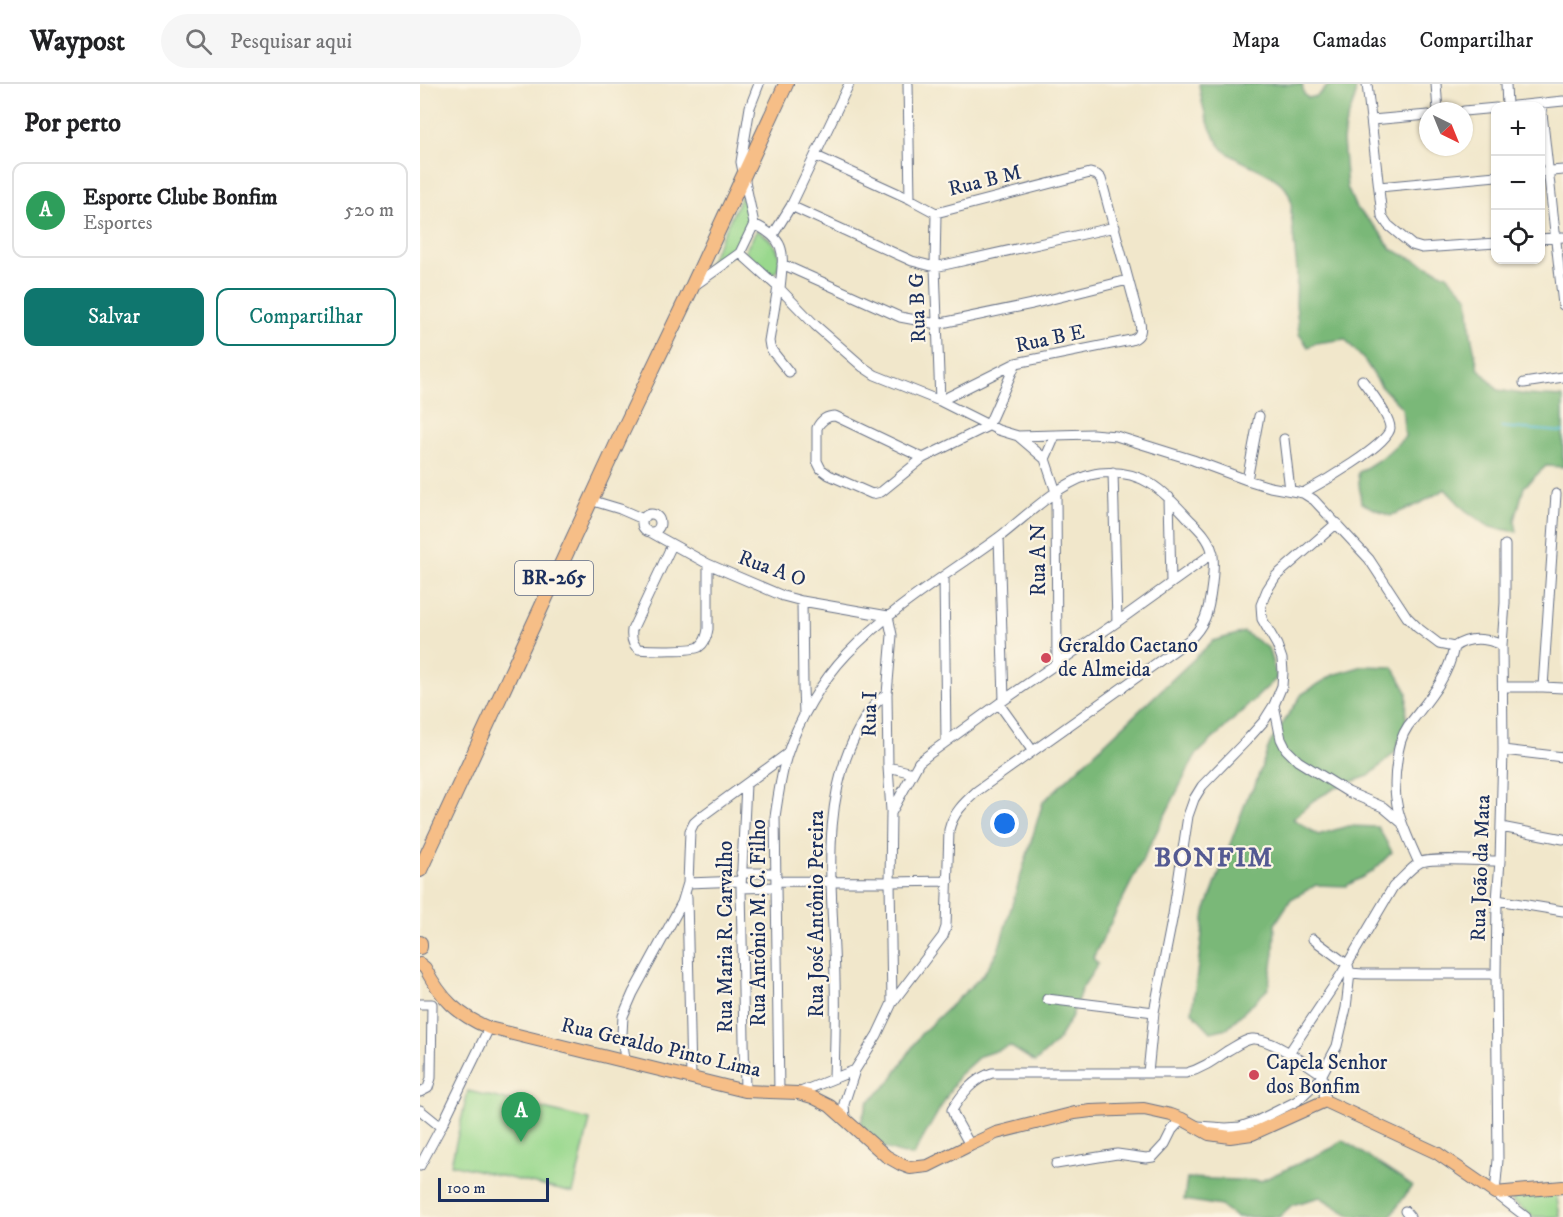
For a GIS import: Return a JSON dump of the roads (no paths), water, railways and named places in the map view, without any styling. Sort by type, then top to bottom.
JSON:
[{"type":"highway","name":"BR-265","points":[[420,870],[590,500],[786,84]]},
{"type":"main road","points":[[420,946],[422,966]]},
{"type":"main road","name":"Rua Geraldo Pinto Lima","points":[[422,966],[456,1010],[489,1028],[745,1091],[798,1093],[812,1097],[830,1106],[886,1156],[910,1167],[928,1166],[970,1145]]},
{"type":"main road","points":[[970,1145],[996,1133],[1083,1112],[1144,1109],[1182,1119],[1209,1134],[1242,1136],[1276,1124],[1325,1101],[1437,1153],[1495,1193],[1563,1186]]},
{"type":"street","points":[[692,287],[740,253],[754,224],[741,162],[750,107],[759,84]]},
{"type":"street","points":[[773,235],[791,206],[849,84]]},
{"type":"street","points":[[908,84],[910,199]]},
{"type":"street","points":[[1367,84],[1382,216],[1388,225],[1412,245],[1430,248],[1491,243]]},
{"type":"street","points":[[1436,84],[1437,102]]},
{"type":"street","points":[[1506,84],[1508,102]]},
{"type":"street","points":[[1545,103],[1563,101]]},
{"type":"street","points":[[1473,110],[1491,108]]},
{"type":"street","points":[[1372,120],[1419,116]]},
{"type":"street","name":"Rua B M","points":[[816,156],[936,213],[1090,173],[1101,179],[1114,227]]},
{"type":"street","points":[[1563,170],[1545,172],[1559,238],[1563,305]]},
{"type":"street","points":[[1379,187],[1491,176]]},
{"type":"street","points":[[782,264],[900,316],[937,324],[1032,304],[1128,280],[1114,227],[935,267],[912,261],[791,206]]},
{"type":"street","name":"Rua B G","points":[[936,213],[935,267],[940,401]]},
{"type":"street","points":[[754,224],[773,235],[782,253],[779,288],[769,341],[770,347],[789,372]]},
{"type":"street","points":[[740,253],[779,288],[814,325],[863,367],[875,375],[940,401],[988,426],[1018,436],[1092,434],[1116,436],[1247,480],[1303,493],[1314,500],[1369,559],[1407,617],[1439,644],[1454,647]]},
{"type":"street","name":"Rua B E","points":[[940,401],[1016,363],[1131,340],[1139,335],[1140,323],[1128,280]]},
{"type":"street","points":[[923,458],[841,418],[830,416],[817,428],[817,461],[821,469],[829,475],[876,494],[923,458],[988,426],[1016,363]]},
{"type":"street","points":[[1524,383],[1563,377]]},
{"type":"street","points":[[1303,493],[1350,465],[1381,442],[1389,433],[1389,423],[1362,380]]},
{"type":"street","points":[[1247,480],[1259,416]]},
{"type":"street","points":[[1018,436],[1045,459],[1055,436]]},
{"type":"street","points":[[1284,439],[1290,490]]},
{"type":"street","name":"Rua A N","points":[[1045,459],[1056,492],[1057,663]]},
{"type":"street","points":[[845,1118],[844,1104],[855,1070],[877,1035],[891,1003],[943,936],[946,927],[949,830],[952,818],[976,791],[1189,640],[1203,624],[1214,564],[1209,543],[1169,497],[1149,482],[1113,472],[1117,622]]},
{"type":"street","name":"Rua Antônio M. C. Filho","points":[[779,1092],[775,817],[787,754],[804,714],[818,691],[846,655],[888,616],[999,537],[1056,492],[1087,475],[1113,472]]},
{"type":"street","points":[[1543,687],[1558,537],[1556,494]]},
{"type":"street","points":[[1169,497],[1171,582]]},
{"type":"street","points":[[590,500],[620,508],[643,519]]},
{"type":"street","points":[[660,526],[650,532],[643,527],[643,519],[648,514],[655,514],[660,519],[660,526],[660,534],[669,543],[632,630],[632,639],[636,647],[643,650],[699,647],[705,640],[708,629],[708,564]]},
{"type":"street","points":[[1148,1073],[1155,1012],[1188,816],[1194,798],[1202,786],[1264,721],[1282,686],[1282,659],[1262,619],[1261,605],[1267,590],[1276,576],[1337,523]]},
{"type":"street","name":"Rua A O","points":[[650,532],[708,564],[783,596],[888,616]]},
{"type":"street","points":[[999,537],[1002,702],[1032,750]]},
{"type":"street","name":"Rua João da Mata","points":[[1495,1193],[1498,1160],[1497,900],[1503,750],[1502,645],[1506,545]]},
{"type":"street","points":[[891,813],[919,762],[1213,553]]},
{"type":"street","points":[[944,576],[946,741]]},
{"type":"street","points":[[802,601],[804,714]]},
{"type":"street","name":"Rua I","points":[[888,616],[892,635],[887,694],[891,813],[891,1003]]},
{"type":"street","points":[[1419,863],[1402,823],[1395,798],[1394,782],[1400,742],[1406,729],[1436,691],[1448,668],[1454,647],[1461,642],[1473,639],[1484,639],[1502,645]]},
{"type":"street","points":[[1503,687],[1563,688]]},
{"type":"street","points":[[803,688],[818,691]]},
{"type":"street","name":"Rua José Antônio Pereira","points":[[834,1077],[832,838],[836,795],[850,746],[864,719],[879,699],[887,694]]},
{"type":"street","points":[[1274,705],[1281,739],[1286,749],[1298,761],[1348,792],[1383,807],[1402,823]]},
{"type":"street","points":[[1503,750],[1563,757]]},
{"type":"street","points":[[691,1078],[688,886],[690,831],[694,823],[787,754]]},
{"type":"street","points":[[888,767],[913,772]]},
{"type":"street","name":"Rua Maria R. Carvalho","points":[[745,1091],[741,881],[746,784]]},
{"type":"street","points":[[1383,807],[1395,798]]},
{"type":"street","points":[[1501,827],[1563,839]]},
{"type":"street","points":[[1289,1053],[1349,969],[1393,887],[1419,863],[1447,860],[1500,861]]},
{"type":"street","points":[[688,886],[776,880],[948,881]]},
{"type":"street","points":[[741,881],[776,880]]},
{"type":"street","points":[[625,1061],[623,1016],[682,903],[688,886]]},
{"type":"street","points":[[1497,900],[1563,911]]},
{"type":"street","points":[[1313,939],[1349,969],[1363,974],[1496,974]]},
{"type":"street","points":[[1196,1126],[1240,1127],[1297,1101],[1309,1091],[1322,1074],[1337,1046],[1346,1008],[1349,969]]},
{"type":"street","points":[[1047,999],[1155,1012]]},
{"type":"street","points":[[420,1004],[432,1004],[431,1078],[428,1088],[420,1092]]},
{"type":"street","points":[[420,1166],[489,1028]]},
{"type":"street","points":[[970,1145],[952,1110],[980,1076],[992,1073],[1173,1074],[1194,1071],[1241,1043],[1254,1038],[1289,1053],[1322,1074]]},
{"type":"street","points":[[798,1093],[855,1070]]},
{"type":"street","points":[[1322,1074],[1325,1101]]},
{"type":"street","points":[[420,1112],[441,1127]]},
{"type":"street","points":[[1056,1164],[1117,1154],[1152,1158],[1182,1119]]},
{"type":"street","points":[[1495,1193],[1526,1217]]},
{"type":"waterway","points":[[1501,427],[1563,432]]},
{"type":"place","name":"Geraldo Caetano de Almeida","points":[[1046,658]]},
{"type":"place","name":"Capela Senhor dos Bonfim","points":[[1254,1075]]},
{"type":"place","name":"Esporte Clube Bonfim","points":[[521,1142]]},
{"type":"district","name":"BONFIM","points":[[1214,858]]}]
